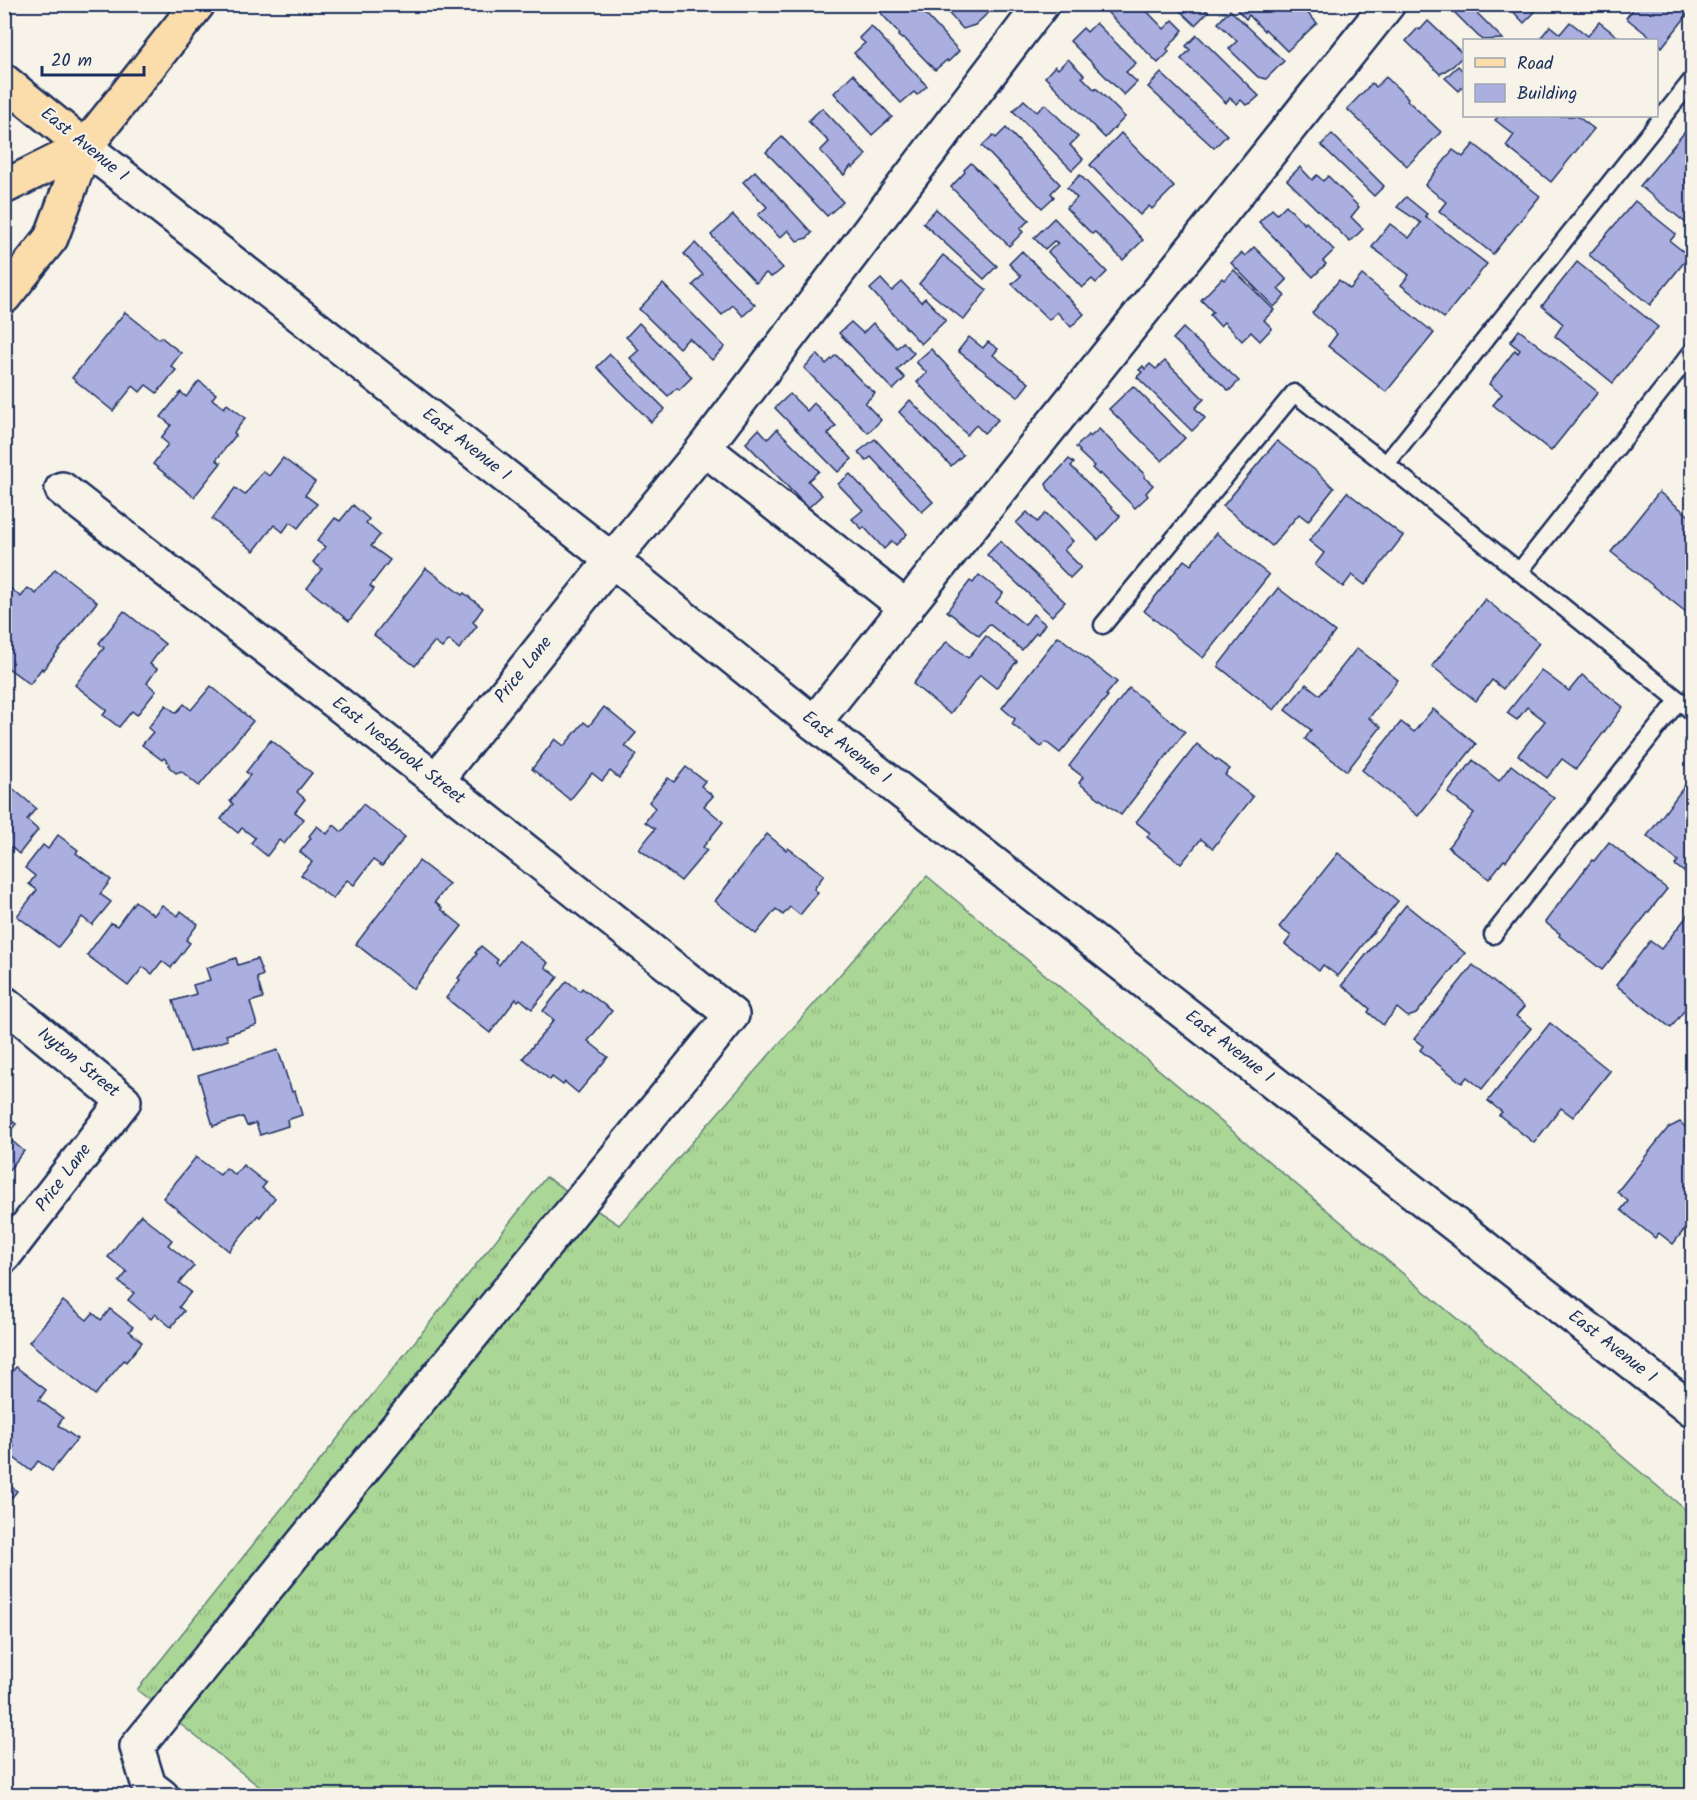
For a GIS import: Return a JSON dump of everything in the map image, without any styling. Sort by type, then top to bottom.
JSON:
[{"type":"main road","points":[[4,297],[51,238],[85,147],[198,4]]},
{"type":"main road","name":"East Avenue I","points":[[4,81],[85,147]]},
{"type":"main road","points":[[4,187],[85,147]]},
{"type":"street","name":"Price Lane","points":[[436,780],[704,448],[1042,4]]},
{"type":"street","points":[[814,723],[1388,4]]},
{"type":"street","name":"East Avenue I","points":[[85,147],[612,560],[814,723],[1692,1410]]},
{"type":"street","points":[[704,448],[907,608]]},
{"type":"street","name":"East Ivesbrook Street","points":[[62,489],[436,780],[732,1015],[137,1747],[149,1786],[162,1796]]},
{"type":"street","name":"Ivyton Street","points":[[4,1003],[124,1101]]},
{"type":"street","name":"Price Lane","points":[[4,1256],[124,1101]]},
{"type":"lane","points":[[1386,464],[1692,80]]},
{"type":"lane","points":[[1519,572],[1692,352]]},
{"type":"lane","points":[[1103,625],[1294,393],[1386,464],[1692,711]]},
{"type":"lane","points":[[1493,935],[1679,700]]},
{"type":"green space","points":[[927,876],[1692,1515],[1692,1795],[270,1795],[137,1690],[546,1177],[619,1225]]},
{"type":"building","points":[[887,4],[916,4],[959,51],[935,70],[904,38],[898,36],[900,34],[880,12]]},
{"type":"building","points":[[940,4],[979,4],[988,13],[975,25],[963,29]]},
{"type":"building","points":[[1099,4],[1140,4],[1164,29],[1173,20],[1183,30],[1167,49],[1169,52],[1158,63]]},
{"type":"building","points":[[1173,4],[1200,4],[1208,12],[1195,25]]},
{"type":"building","points":[[1232,4],[1299,4],[1317,23],[1287,51],[1249,15],[1246,19]]},
{"type":"building","points":[[1446,4],[1483,4],[1476,12],[1503,39],[1481,39]]},
{"type":"building","points":[[1506,4],[1528,4],[1535,12],[1524,23]]},
{"type":"building","points":[[1631,4],[1692,4],[1692,9],[1662,47],[1658,39],[1653,39],[1626,18],[1635,7]]},
{"type":"building","points":[[1230,10],[1284,61],[1266,79],[1258,77],[1229,49],[1237,41],[1218,23]]},
{"type":"building","points":[[1428,21],[1463,56],[1440,74],[1406,41],[1418,28],[1420,30]]},
{"type":"building","points":[[1570,22],[1588,36],[1599,22],[1621,39],[1546,39],[1542,36],[1550,26],[1560,34]]},
{"type":"building","points":[[1096,23],[1136,63],[1126,72],[1137,82],[1124,95],[1070,41],[1083,28],[1087,32]]},
{"type":"building","points":[[871,26],[927,86],[917,95],[914,92],[901,103],[854,53],[865,43],[859,38]]},
{"type":"building","points":[[1197,35],[1259,96],[1246,105],[1241,100],[1237,104],[1230,98],[1226,103],[1181,59],[1190,50],[1186,46]]},
{"type":"building","points":[[1068,59],[1084,75],[1082,77],[1125,117],[1105,138],[1045,77],[1055,66],[1058,69]]},
{"type":"building","points":[[1458,66],[1463,71],[1463,86],[1459,91],[1445,78]]},
{"type":"building","points":[[1161,73],[1227,135],[1214,148],[1148,87]]},
{"type":"building","points":[[853,74],[892,117],[872,135],[834,93]]},
{"type":"building","points":[[1386,77],[1441,132],[1407,166],[1347,109],[1372,83],[1376,87]]},
{"type":"building","points":[[1024,100],[1037,112],[1045,104],[1078,137],[1070,145],[1083,159],[1072,170],[1013,111]]},
{"type":"building","points":[[822,108],[866,155],[853,168],[851,166],[844,175],[820,151],[829,142],[808,121]]},
{"type":"building","points":[[1498,117],[1578,117],[1594,129],[1551,182],[1506,146],[1514,135],[1495,120]]},
{"type":"building","points":[[1006,128],[1060,184],[1051,193],[1054,197],[1042,208],[982,146],[993,135],[996,138]]},
{"type":"building","points":[[1688,128],[1692,132],[1692,228],[1640,186]]},
{"type":"building","points":[[1121,133],[1174,187],[1152,209],[1149,206],[1140,215],[1090,165]]},
{"type":"building","points":[[1332,134],[1384,186],[1374,196],[1321,145]]},
{"type":"building","points":[[782,137],[843,202],[827,216],[766,152]]},
{"type":"building","points":[[1474,144],[1540,196],[1493,254],[1439,211],[1446,202],[1425,185],[1453,150],[1463,157]]},
{"type":"building","points":[[971,163],[1029,220],[1020,229],[1023,232],[1009,246],[951,187]]},
{"type":"building","points":[[1300,167],[1312,180],[1317,175],[1323,181],[1328,176],[1359,207],[1351,217],[1363,229],[1350,242],[1287,180]]},
{"type":"building","points":[[755,171],[812,233],[807,238],[797,241],[788,230],[780,238],[758,215],[767,207],[743,182]]},
{"type":"building","points":[[1080,175],[1143,240],[1123,260],[1095,232],[1092,234],[1066,208],[1077,198],[1067,188]]},
{"type":"building","points":[[1406,197],[1427,214],[1425,216],[1487,264],[1444,318],[1401,285],[1409,275],[1372,247],[1390,224],[1409,238],[1421,223],[1397,207]]},
{"type":"building","points":[[1635,201],[1676,234],[1670,241],[1689,256],[1650,305],[1589,255]]},
{"type":"building","points":[[1286,205],[1334,250],[1323,261],[1326,264],[1313,277],[1259,222],[1272,209],[1277,214]]},
{"type":"building","points":[[936,209],[997,266],[984,279],[923,223]]},
{"type":"building","points":[[733,215],[783,268],[776,274],[771,277],[766,273],[756,283],[711,235]]},
{"type":"building","points":[[1054,218],[1107,272],[1096,283],[1092,279],[1082,288],[1048,252],[1058,243],[1054,241],[1045,249],[1034,238]]},
{"type":"building","points":[[695,243],[755,305],[743,316],[733,305],[722,315],[693,285],[703,275],[684,254]]},
{"type":"building","points":[[1254,247],[1287,280],[1278,289],[1285,296],[1274,307],[1231,263],[1242,253],[1245,256]]},
{"type":"building","points":[[1022,251],[1084,314],[1071,327],[1057,312],[1049,320],[1012,284],[1021,276],[1009,264]]},
{"type":"building","points":[[943,255],[987,290],[964,320],[919,284]]},
{"type":"building","points":[[1577,262],[1658,327],[1613,383],[1555,336],[1563,324],[1542,306]]},
{"type":"building","points":[[1234,270],[1274,310],[1264,320],[1272,328],[1260,341],[1251,332],[1242,341],[1224,322],[1220,326],[1210,315],[1213,312],[1201,300],[1222,278],[1224,280]]},
{"type":"building","points":[[1362,275],[1434,333],[1386,392],[1328,346],[1337,334],[1312,313],[1339,280],[1350,289]]},
{"type":"building","points":[[881,279],[892,291],[902,282],[921,302],[925,298],[946,320],[921,344],[870,289]]},
{"type":"building","points":[[663,284],[725,347],[712,360],[689,338],[679,348],[639,309]]},
{"type":"building","points":[[125,312],[181,353],[171,366],[176,370],[157,393],[146,385],[140,392],[133,386],[113,411],[72,378]]},
{"type":"building","points":[[851,322],[863,333],[873,323],[897,348],[903,342],[914,353],[897,370],[905,378],[893,390],[839,333]]},
{"type":"building","points":[[639,323],[692,377],[679,390],[677,388],[668,396],[630,358],[639,350],[626,337]]},
{"type":"building","points":[[1183,328],[1239,381],[1229,391],[1173,339]]},
{"type":"building","points":[[1519,330],[1598,392],[1551,451],[1493,405],[1502,394],[1489,384],[1515,350],[1518,353],[1520,350],[1510,342]]},
{"type":"building","points":[[969,337],[983,348],[988,342],[998,349],[993,355],[1029,383],[1018,397],[958,351]]},
{"type":"building","points":[[931,349],[998,420],[984,433],[976,425],[967,435],[917,382],[927,373],[916,362]]},
{"type":"building","points":[[610,354],[665,409],[651,422],[597,367]]},
{"type":"building","points":[[817,354],[826,364],[836,355],[875,393],[865,403],[881,420],[868,433],[804,368]]},
{"type":"building","points":[[1165,361],[1204,399],[1195,408],[1205,418],[1192,431],[1137,377],[1142,372],[1139,370],[1143,366],[1145,369],[1150,364],[1156,369]]},
{"type":"building","points":[[199,381],[216,394],[212,399],[224,408],[227,404],[245,418],[234,433],[236,435],[216,460],[221,463],[194,497],[153,464],[168,444],[161,438],[171,425],[161,417],[181,392],[186,397]]},
{"type":"building","points":[[1133,386],[1185,438],[1162,461],[1109,409]]},
{"type":"building","points":[[790,394],[807,411],[814,403],[836,426],[828,434],[852,459],[838,472],[775,408]]},
{"type":"building","points":[[910,400],[963,455],[951,466],[899,412]]},
{"type":"building","points":[[759,429],[768,439],[777,429],[819,471],[808,481],[822,495],[808,508],[746,443]]},
{"type":"building","points":[[1099,429],[1153,485],[1146,493],[1148,496],[1135,508],[1092,468],[1094,466],[1076,447],[1088,435],[1090,437]]},
{"type":"building","points":[[875,439],[933,502],[922,512],[871,457],[866,461],[858,452]]},
{"type":"building","points":[[1277,441],[1334,488],[1308,521],[1299,514],[1272,546],[1223,506]]},
{"type":"building","points":[[283,458],[315,482],[305,495],[317,504],[298,528],[290,522],[283,532],[274,525],[254,551],[212,519],[235,488],[245,495],[263,471],[269,476]]},
{"type":"building","points":[[1069,459],[1074,463],[1071,466],[1120,516],[1098,540],[1048,489],[1046,484]]},
{"type":"building","points":[[850,474],[907,534],[896,545],[892,541],[884,549],[864,527],[862,529],[852,519],[863,510],[838,484]]},
{"type":"building","points":[[1347,492],[1403,536],[1365,585],[1352,575],[1343,587],[1315,565],[1324,553],[1309,541]]},
{"type":"building","points":[[1659,492],[1692,518],[1692,617],[1611,552]]},
{"type":"building","points":[[353,505],[369,519],[366,523],[380,535],[371,546],[390,560],[370,586],[374,589],[349,621],[307,588],[322,569],[313,562],[325,547],[317,541],[335,518],[340,521]]},
{"type":"building","points":[[1027,512],[1037,522],[1046,513],[1073,541],[1064,550],[1081,567],[1070,578],[1016,523]]},
{"type":"building","points":[[1216,533],[1269,575],[1203,658],[1144,611],[1184,560],[1191,565]]},
{"type":"building","points":[[1000,541],[1065,602],[1052,616],[987,555]]},
{"type":"building","points":[[426,568],[483,608],[473,622],[477,626],[459,649],[449,640],[442,648],[434,642],[415,666],[374,635]]},
{"type":"building","points":[[55,569],[97,602],[30,684],[4,665],[4,596],[10,588],[21,597],[28,588],[36,594]]},
{"type":"building","points":[[979,575],[1003,593],[996,602],[1025,625],[1033,614],[1045,624],[1022,650],[989,624],[979,636],[947,611],[970,581],[973,583]]},
{"type":"building","points":[[1278,588],[1335,632],[1274,710],[1218,666]]},
{"type":"building","points":[[1485,599],[1539,643],[1503,689],[1492,680],[1476,701],[1432,666]]},
{"type":"building","points":[[124,611],[165,644],[150,664],[157,669],[147,683],[156,691],[137,715],[132,711],[119,727],[103,715],[107,710],[75,685],[104,648],[99,643]]},
{"type":"building","points":[[986,636],[1017,661],[996,688],[980,675],[950,714],[913,684],[947,641],[968,658]]},
{"type":"building","points":[[1058,636],[1117,682],[1060,753],[1046,742],[1041,747],[1012,724],[1015,719],[1002,708]]},
{"type":"building","points":[[1357,648],[1398,680],[1369,718],[1381,727],[1347,771],[1305,739],[1311,730],[1285,710],[1306,684],[1320,695]]},
{"type":"building","points":[[1541,670],[1569,691],[1582,675],[1623,707],[1576,769],[1562,759],[1547,778],[1518,755],[1545,721],[1527,707],[1517,720],[1507,713]]},
{"type":"building","points":[[211,686],[253,721],[199,786],[181,771],[176,773],[164,758],[162,760],[142,745],[153,732],[148,728],[166,705],[176,713],[184,704],[191,710]]},
{"type":"building","points":[[1129,688],[1185,732],[1121,815],[1079,783],[1083,777],[1069,766]]},
{"type":"building","points":[[604,707],[636,733],[625,746],[637,755],[619,778],[610,771],[602,781],[592,773],[570,800],[532,769],[555,739],[564,746],[584,722],[589,726]]},
{"type":"building","points":[[1433,709],[1476,744],[1418,816],[1362,770],[1401,722],[1414,732]]},
{"type":"building","points":[[271,740],[312,773],[297,792],[305,799],[295,812],[304,819],[284,844],[279,840],[267,856],[251,843],[255,838],[242,828],[238,833],[221,819],[233,804],[230,801],[250,775],[246,772]]},
{"type":"building","points":[[1197,744],[1230,769],[1225,775],[1253,797],[1213,848],[1201,839],[1181,864],[1147,837],[1150,833],[1136,822]]},
{"type":"building","points":[[1473,760],[1499,781],[1511,765],[1554,798],[1506,861],[1504,860],[1489,879],[1448,847],[1474,813],[1448,793]]},
{"type":"building","points":[[686,767],[705,781],[701,786],[713,796],[704,806],[723,822],[703,847],[707,850],[681,881],[639,849],[655,829],[645,822],[655,808],[649,802],[668,778],[674,782]]},
{"type":"building","points":[[1692,776],[1692,871],[1687,867],[1684,872],[1675,865],[1678,861],[1647,836]]},
{"type":"building","points":[[5,782],[36,808],[27,820],[38,830],[19,854],[11,847],[4,855]]},
{"type":"building","points":[[363,804],[405,837],[382,866],[373,860],[354,885],[347,880],[333,899],[301,875],[312,862],[300,852],[317,826],[327,834],[334,825],[342,832]]},
{"type":"building","points":[[767,834],[786,850],[788,848],[824,875],[814,889],[818,893],[800,915],[790,907],[783,915],[776,909],[756,934],[715,901]]},
{"type":"building","points":[[58,835],[78,850],[76,853],[111,880],[100,894],[111,902],[92,925],[82,917],[58,947],[17,916],[37,890],[29,884],[35,876],[25,868],[43,845],[48,849]]},
{"type":"building","points":[[1609,842],[1667,889],[1602,970],[1545,922],[1592,860],[1594,861]]},
{"type":"building","points":[[1338,853],[1398,901],[1338,976],[1323,965],[1319,971],[1285,944],[1291,936],[1279,927]]},
{"type":"building","points":[[419,861],[449,884],[435,902],[462,926],[413,989],[356,944]]},
{"type":"building","points":[[135,901],[154,915],[162,905],[178,916],[181,911],[198,924],[186,940],[190,943],[171,968],[162,961],[152,974],[143,967],[128,986],[87,955],[111,923],[117,926]]},
{"type":"building","points":[[1406,905],[1465,953],[1416,1014],[1408,1017],[1397,1008],[1383,1025],[1368,1012],[1370,1009],[1342,985]]},
{"type":"building","points":[[1692,910],[1692,1000],[1671,1028],[1616,985],[1650,941],[1661,949]]},
{"type":"building","points":[[518,940],[548,963],[545,967],[558,977],[532,1009],[520,999],[518,1001],[516,999],[490,1033],[446,998],[481,946],[498,960],[496,963],[499,965]]},
{"type":"building","points":[[236,958],[238,965],[257,959],[263,975],[257,978],[263,998],[250,1002],[257,1025],[226,1035],[228,1040],[190,1052],[173,1001],[196,994],[193,985],[210,980],[206,968]]},
{"type":"building","points":[[1473,965],[1524,1007],[1516,1016],[1531,1028],[1482,1089],[1467,1077],[1462,1083],[1420,1050],[1423,1046],[1414,1039]]},
{"type":"building","points":[[567,981],[580,991],[582,988],[612,1011],[588,1041],[608,1057],[578,1093],[565,1082],[563,1085],[552,1077],[550,1080],[523,1058],[554,1020],[543,1011]]},
{"type":"building","points":[[1550,1023],[1610,1071],[1573,1117],[1561,1108],[1534,1143],[1499,1115],[1502,1112],[1488,1101]]},
{"type":"building","points":[[278,1050],[302,1115],[287,1120],[288,1126],[260,1135],[256,1123],[247,1126],[243,1117],[213,1126],[198,1075]]},
{"type":"building","points":[[4,1115],[16,1124],[6,1136],[24,1151],[4,1176]]},
{"type":"building","points":[[1680,1122],[1692,1133],[1692,1220],[1673,1244],[1659,1233],[1655,1238],[1621,1210],[1628,1201],[1617,1192],[1668,1128]]},
{"type":"building","points":[[196,1157],[220,1175],[226,1168],[235,1175],[243,1165],[266,1183],[262,1188],[275,1198],[229,1251],[163,1198]]},
{"type":"building","points":[[141,1215],[172,1240],[168,1245],[194,1266],[179,1283],[191,1292],[179,1307],[184,1311],[171,1327],[155,1314],[151,1319],[128,1300],[134,1293],[119,1282],[127,1272],[108,1257]]},
{"type":"building","points":[[63,1301],[87,1320],[93,1313],[101,1320],[110,1309],[133,1327],[129,1331],[142,1342],[95,1395],[29,1342]]},
{"type":"building","points":[[16,1367],[46,1390],[39,1400],[63,1418],[58,1425],[77,1439],[52,1471],[38,1461],[31,1471],[9,1454],[14,1446],[4,1438],[9,1429],[4,1425],[4,1381]]},
{"type":"building","points":[[4,1481],[17,1491],[4,1507]]}]
